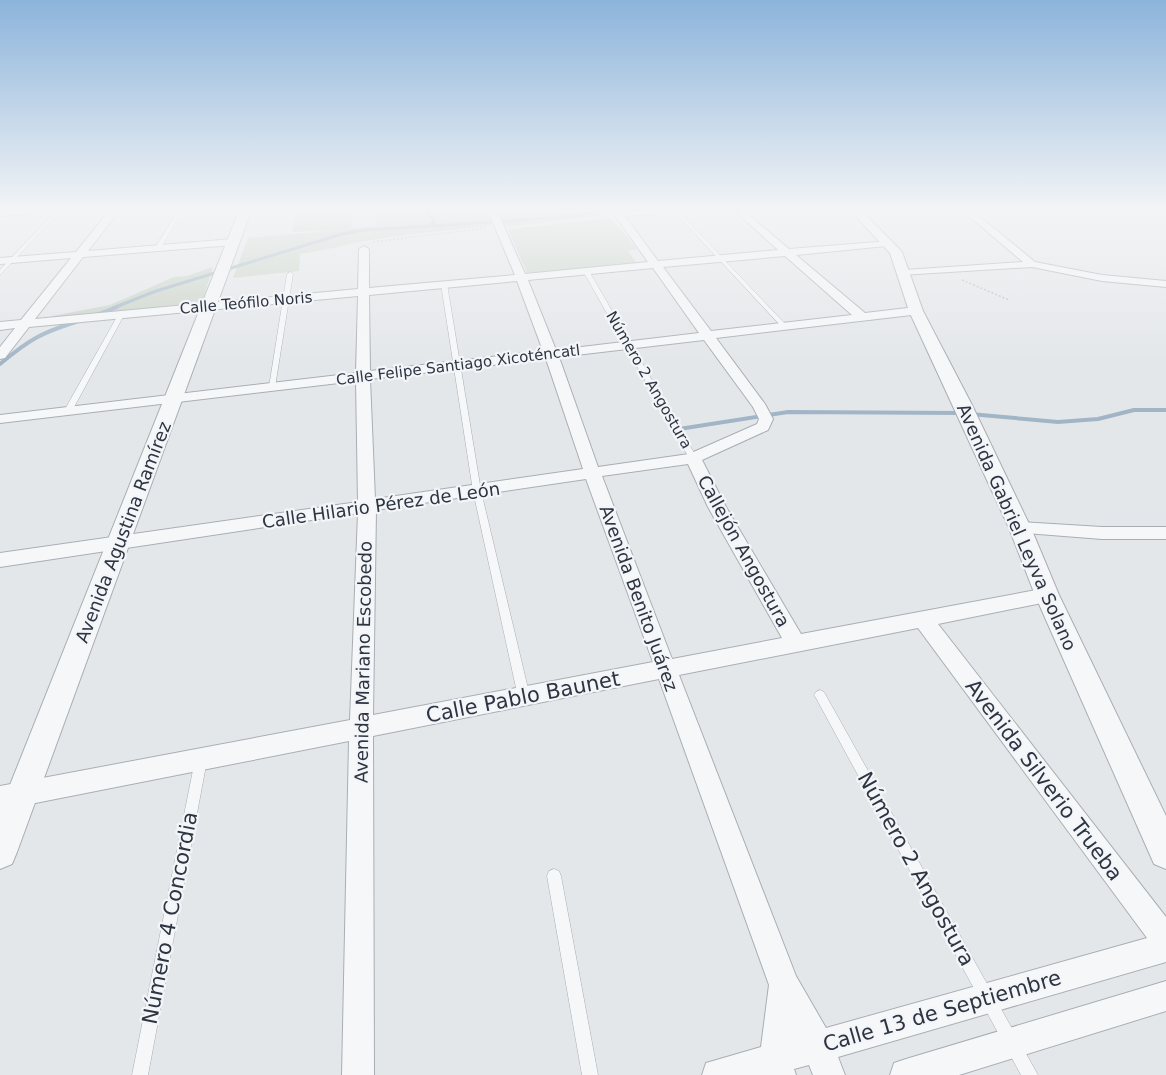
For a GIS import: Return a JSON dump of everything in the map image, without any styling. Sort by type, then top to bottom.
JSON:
[{"type":"street","points":[[0,355],[76,261]]},
{"type":"street","name":"Avenida Agustina Ramírez","points":[[0,852],[11,796],[119,543],[226,261]]},
{"type":"street","name":"Avenida Mariano Escobedo","points":[[358,1075],[361,728],[367,508],[363,376],[364,261]]},
{"type":"street","name":"Avenida Benito Juárez","points":[[514,261],[551,354],[592,472],[784,985],[824,1061]]},
{"type":"street","points":[[652,261],[709,335]]},
{"type":"street","name":"Calle Teófilo Noris","points":[[0,326],[692,261]]},
{"type":"street","points":[[798,261],[862,317]]},
{"type":"street","name":"Avenida Gabriel Leyva Solano","points":[[900,261],[916,311],[968,414],[1020,528],[1047,595],[1166,852]]},
{"type":"street","points":[[1029,261],[1032,264]]},
{"type":"street","points":[[905,273],[1032,264],[1102,278],[1166,284]]},
{"type":"street","name":"Calle Felipe Santiago Xicoténcatl","points":[[0,419],[916,311]]},
{"type":"street","name":"Calle Hilario Pérez de León","points":[[0,560],[367,508],[693,458],[757,431],[765,424],[764,414],[709,335]]},
{"type":"street","name":"Callejón Angostura","points":[[693,458],[717,507],[796,644]]},
{"type":"street","points":[[1020,528],[1102,533],[1166,533]]},
{"type":"street","name":"Calle Pablo Baunet","points":[[11,796],[1047,595]]},
{"type":"street","name":"Avenida Silverio Trueba","points":[[922,619],[1166,940]]},
{"type":"street","name":"Calle 13 de Septiembre","points":[[718,1075],[824,1061],[987,998],[1166,947]]},
{"type":"street","name":"Avenida Benito Juárez","points":[[777,1067],[784,985]]},
{"type":"street","points":[[906,1075],[1166,996]]},
{"type":"lane","points":[[0,273],[11,261]]},
{"type":"lane","points":[[725,261],[784,326]]},
{"type":"lane","name":"Número 2 Angostura","points":[[586,271],[693,458]]},
{"type":"lane","points":[[272,387],[290,274]]},
{"type":"lane","points":[[444,284],[459,365],[477,491],[524,697]]},
{"type":"lane","points":[[68,411],[121,315]]},
{"type":"lane","name":"Número 2 Angostura","points":[[820,695],[1030,1075]]},
{"type":"lane","name":"Número 4 Concordia","points":[[140,1075],[201,760]]},
{"type":"lane","points":[[554,876],[590,1075]]},
{"type":"path","points":[[938,270],[1009,300]]},
{"type":"green space","points":[[239,261],[300,261],[299,271],[233,278]]},
{"type":"green space","points":[[522,261],[636,262],[628,265],[527,273]]},
{"type":"green space","points":[[213,267],[202,302],[184,307],[50,320],[52,316],[110,305],[174,277],[187,276]]},
{"type":"waterway","points":[[113,308],[156,291],[253,261]]},
{"type":"waterway","points":[[96,315],[117,307]]},
{"type":"waterway","points":[[0,364],[38,337],[82,320]]},
{"type":"waterway","points":[[970,414],[1058,422],[1098,419],[1134,410],[1166,410]]},
{"type":"waterway","points":[[679,429],[788,412],[961,413]]}]
